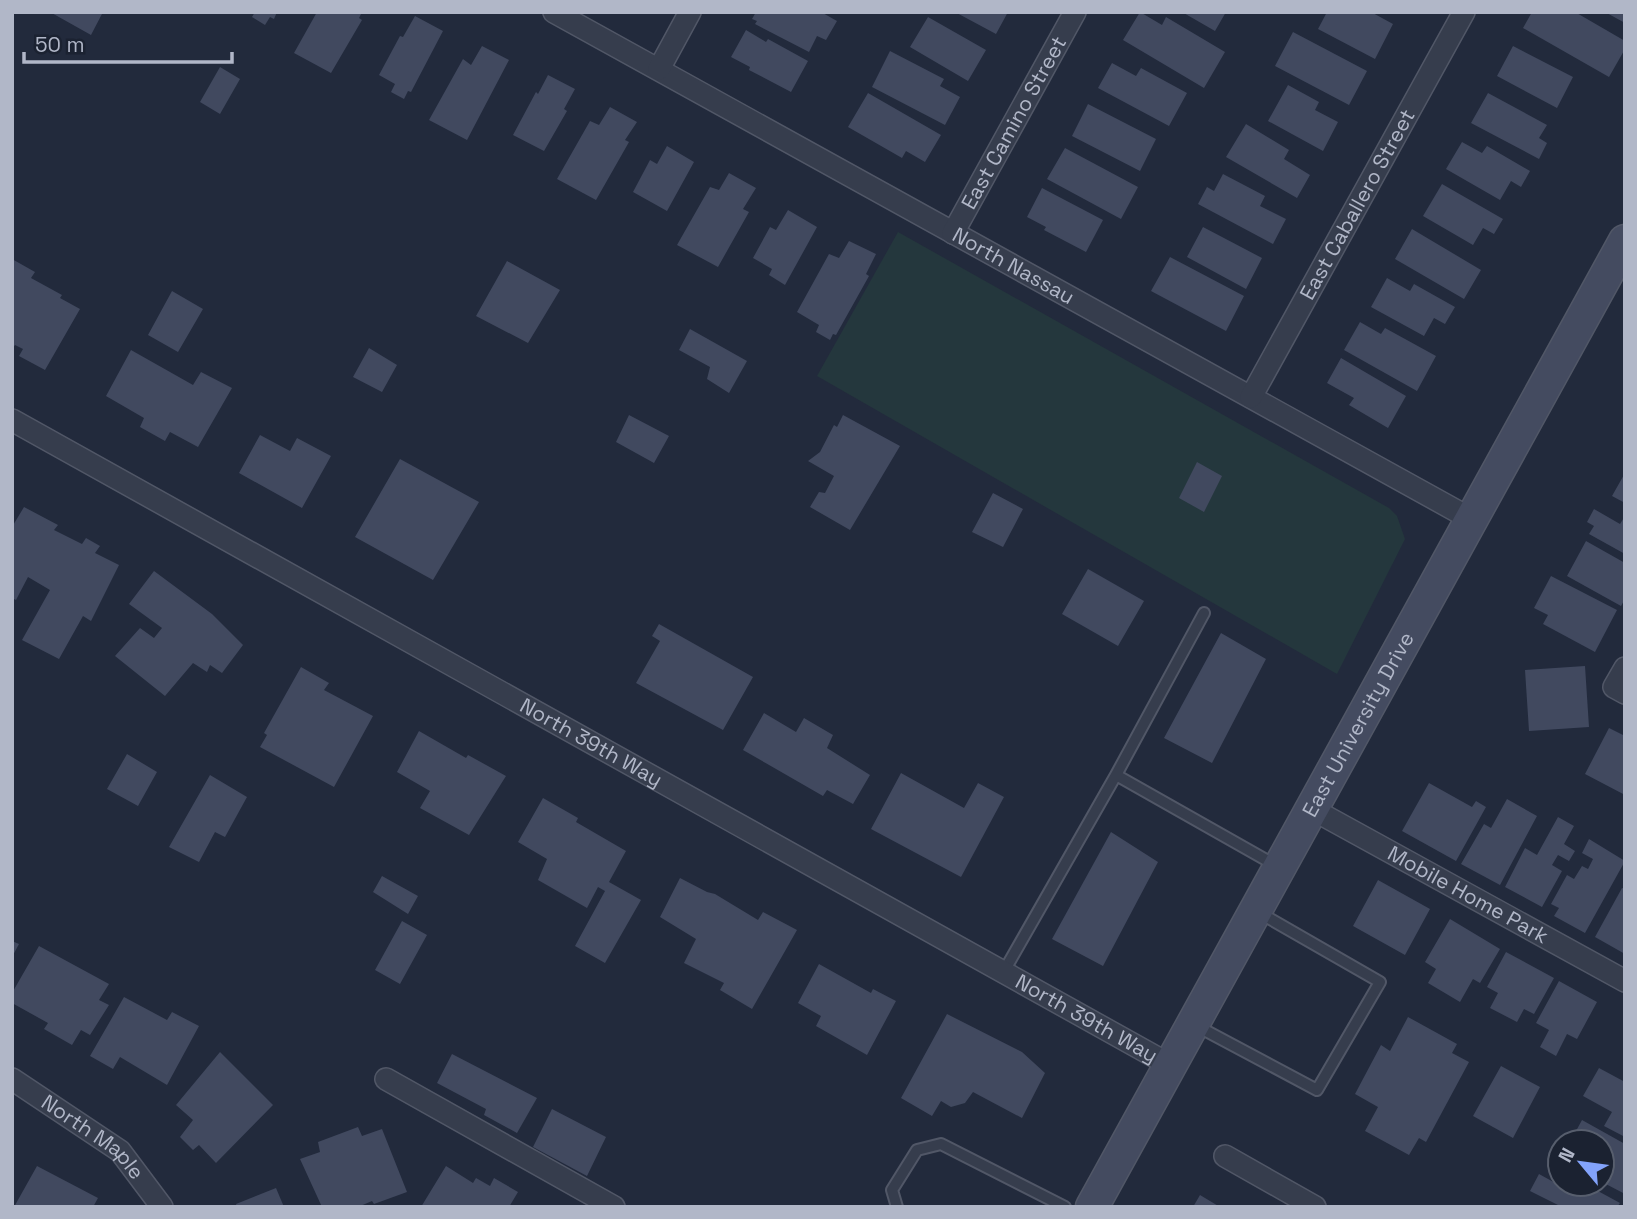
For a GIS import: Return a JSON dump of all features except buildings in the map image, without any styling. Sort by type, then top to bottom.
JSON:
[{"type":"main road","name":"East University Drive","points":[[1092,1207],[1625,241]]},
{"type":"street","name":"North Nassau","points":[[554,12],[1471,519]]},
{"type":"street","points":[[659,69],[690,12]]},
{"type":"street","name":"East Camino Street","points":[[953,233],[1075,12]]},
{"type":"street","name":"East Caballero Street","points":[[1251,397],[1464,12]]},
{"type":"street","name":"North 39th Way","points":[[12,420],[1170,1065]]},
{"type":"street","points":[[1619,690],[1625,668]]},
{"type":"street","name":"Mobile Home Park","points":[[1312,809],[1625,981]]},
{"type":"street","points":[[386,1079],[614,1207]]},
{"type":"street","name":"North Maple","points":[[14,1085],[120,1151],[162,1207]]},
{"type":"street","points":[[1225,1156],[1315,1207]]},
{"type":"lane","points":[[1003,973],[1116,775],[1204,613]]},
{"type":"lane","points":[[1116,775],[1279,867]]},
{"type":"lane","points":[[1193,1024],[1317,1090],[1380,982],[1255,911]]},
{"type":"lane","points":[[897,1207],[892,1190],[917,1150],[941,1144],[1065,1207]]},
{"type":"shaded area","points":[[898,232],[1389,508],[1397,516],[1405,539],[1337,674],[817,376]]}]
